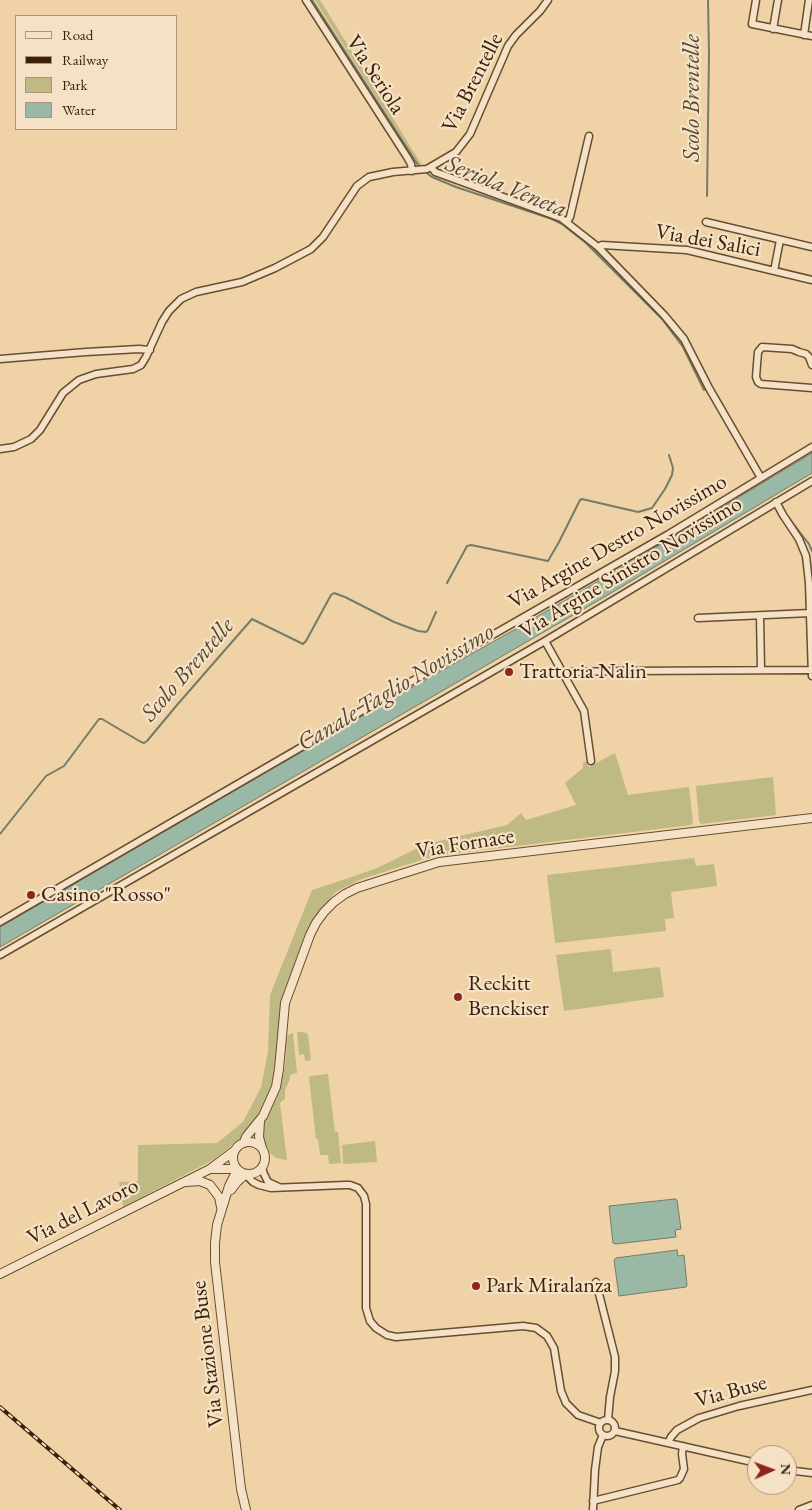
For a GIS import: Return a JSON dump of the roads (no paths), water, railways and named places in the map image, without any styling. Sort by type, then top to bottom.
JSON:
[{"type":"street","name":"Via Seriola","points":[[306,0],[407,157],[412,171]]},
{"type":"street","name":"Via Brentelle","points":[[0,449],[14,448],[31,439],[40,430],[63,393],[73,384],[85,377],[96,374],[136,368],[144,361],[169,311],[181,299],[196,292],[242,282],[275,268],[315,245],[323,237],[362,180],[376,174],[426,169],[456,152],[466,141],[474,127],[508,46],[548,0]]},
{"type":"street","points":[[756,0],[752,24],[812,36]]},
{"type":"street","points":[[773,29],[778,0]]},
{"type":"street","points":[[804,35],[809,0]]},
{"type":"street","points":[[567,222],[570,217],[589,136]]},
{"type":"street","points":[[426,169],[547,212],[567,222],[598,246],[664,314],[684,339],[709,388],[761,478]]},
{"type":"street","points":[[706,222],[812,247]]},
{"type":"street","points":[[774,271],[780,240]]},
{"type":"street","name":"Via dei Salici","points":[[598,246],[688,250],[812,280]]},
{"type":"street","points":[[812,365],[806,354],[792,350],[762,347],[758,352],[756,376],[758,382],[762,384],[812,388]]},
{"type":"street","points":[[0,359],[86,352],[150,350]]},
{"type":"street","name":"Via Argine Destro Novissimo","points":[[0,922],[393,692],[660,539],[812,447]]},
{"type":"street","name":"Via Argine Sinistro Novissimo","points":[[0,954],[545,640],[812,481]]},
{"type":"street","points":[[776,502],[804,549],[808,568],[812,676]]},
{"type":"street","points":[[698,618],[810,614]]},
{"type":"street","points":[[760,616],[761,670]]},
{"type":"street","points":[[545,640],[584,712],[591,761]]},
{"type":"street","points":[[564,675],[572,672],[606,671],[812,670]]},
{"type":"street","name":"Via Fornace","points":[[244,1142],[260,1121],[270,1102],[278,1078],[285,1003],[310,935],[324,912],[351,890],[439,862],[812,818]]},
{"type":"street","name":"Via Fornace","points":[[260,1121],[259,1137],[262,1148]]},
{"type":"street","points":[[247,1175],[258,1173],[266,1158],[262,1148],[254,1142],[244,1142],[238,1146],[234,1151],[233,1160],[237,1169],[259,1185],[271,1188],[348,1185],[355,1187],[363,1194],[366,1204],[366,1308],[370,1320],[379,1330],[387,1335],[396,1337],[518,1326],[536,1328],[547,1336],[554,1348],[561,1391],[566,1403],[578,1414],[601,1423],[608,1420],[614,1423],[615,1431],[611,1436],[603,1435],[599,1430],[601,1423]]},
{"type":"street","name":"Via del Lavoro","points":[[0,1274],[210,1169],[234,1151]]},
{"type":"street","points":[[262,1168],[268,1182],[280,1187]]},
{"type":"street","name":"Via del Lavoro","points":[[210,1169],[237,1169]]},
{"type":"street","name":"Via Stazione Buse","points":[[227,1196],[228,1186],[237,1169]]},
{"type":"street","name":"Via Stazione Buse","points":[[246,1510],[216,1278],[215,1243],[217,1225],[227,1196],[234,1185],[247,1175]]},
{"type":"street","name":"Via del Lavoro","points":[[181,1182],[200,1181],[210,1185],[219,1197],[222,1210]]},
{"type":"street","points":[[596,1282],[615,1357],[615,1371],[608,1420]]},
{"type":"street","name":"Via Buse","points":[[668,1443],[677,1430],[699,1418],[739,1406],[812,1390]]},
{"type":"street","points":[[615,1431],[747,1461]]},
{"type":"street","points":[[593,1510],[598,1446],[603,1435]]},
{"type":"street","points":[[593,1502],[678,1480],[684,1469],[683,1446]]},
{"type":"street","points":[[797,1471],[812,1473]]},
{"type":"street","points":[[799,1510],[812,1505]]},
{"type":"water","points":[[812,453],[812,473],[606,596],[0,947],[0,927],[638,558]]},
{"type":"water","points":[[677,1200],[681,1229],[675,1230],[676,1237],[613,1243],[609,1206]]},
{"type":"water","points":[[677,1250],[678,1256],[684,1255],[686,1287],[619,1296],[614,1260],[616,1258]]},
{"type":"waterway","name":"Seriola Veneta","points":[[312,0],[421,168]]},
{"type":"waterway","name":"Scolo Brentelle","points":[[707,196],[708,0]]},
{"type":"waterway","name":"Seriola Veneta","points":[[424,171],[432,177],[456,187],[562,224],[586,243],[662,319],[683,347],[704,390]]},
{"type":"waterway","name":"Scolo Brentelle","points":[[447,583],[467,546],[471,545],[548,561],[582,499],[638,512],[652,508],[672,475],[673,468],[669,455]]},
{"type":"waterway","name":"Seriola Veneta","points":[[788,517],[809,544],[812,551]]},
{"type":"waterway","name":"Scolo Brentelle","points":[[0,834],[46,776],[64,766],[99,719],[141,742],[147,741],[252,619],[303,644],[331,595],[334,593],[394,622],[418,631],[426,632],[428,630],[436,612]]},
{"type":"railway","points":[[0,1407],[120,1510]]},
{"type":"place","name":"Trattoria Nalin","points":[[509,672]]},
{"type":"place","name":"Casino \"Rosso\"","points":[[31,895]]},
{"type":"place","name":"Reckitt Benckiser","points":[[458,997]]},
{"type":"place","name":"Park Miralanza","points":[[476,1286]]},
{"type":"water label","name":"Canale Taglio Novissimo","points":[[396,688]]}]
